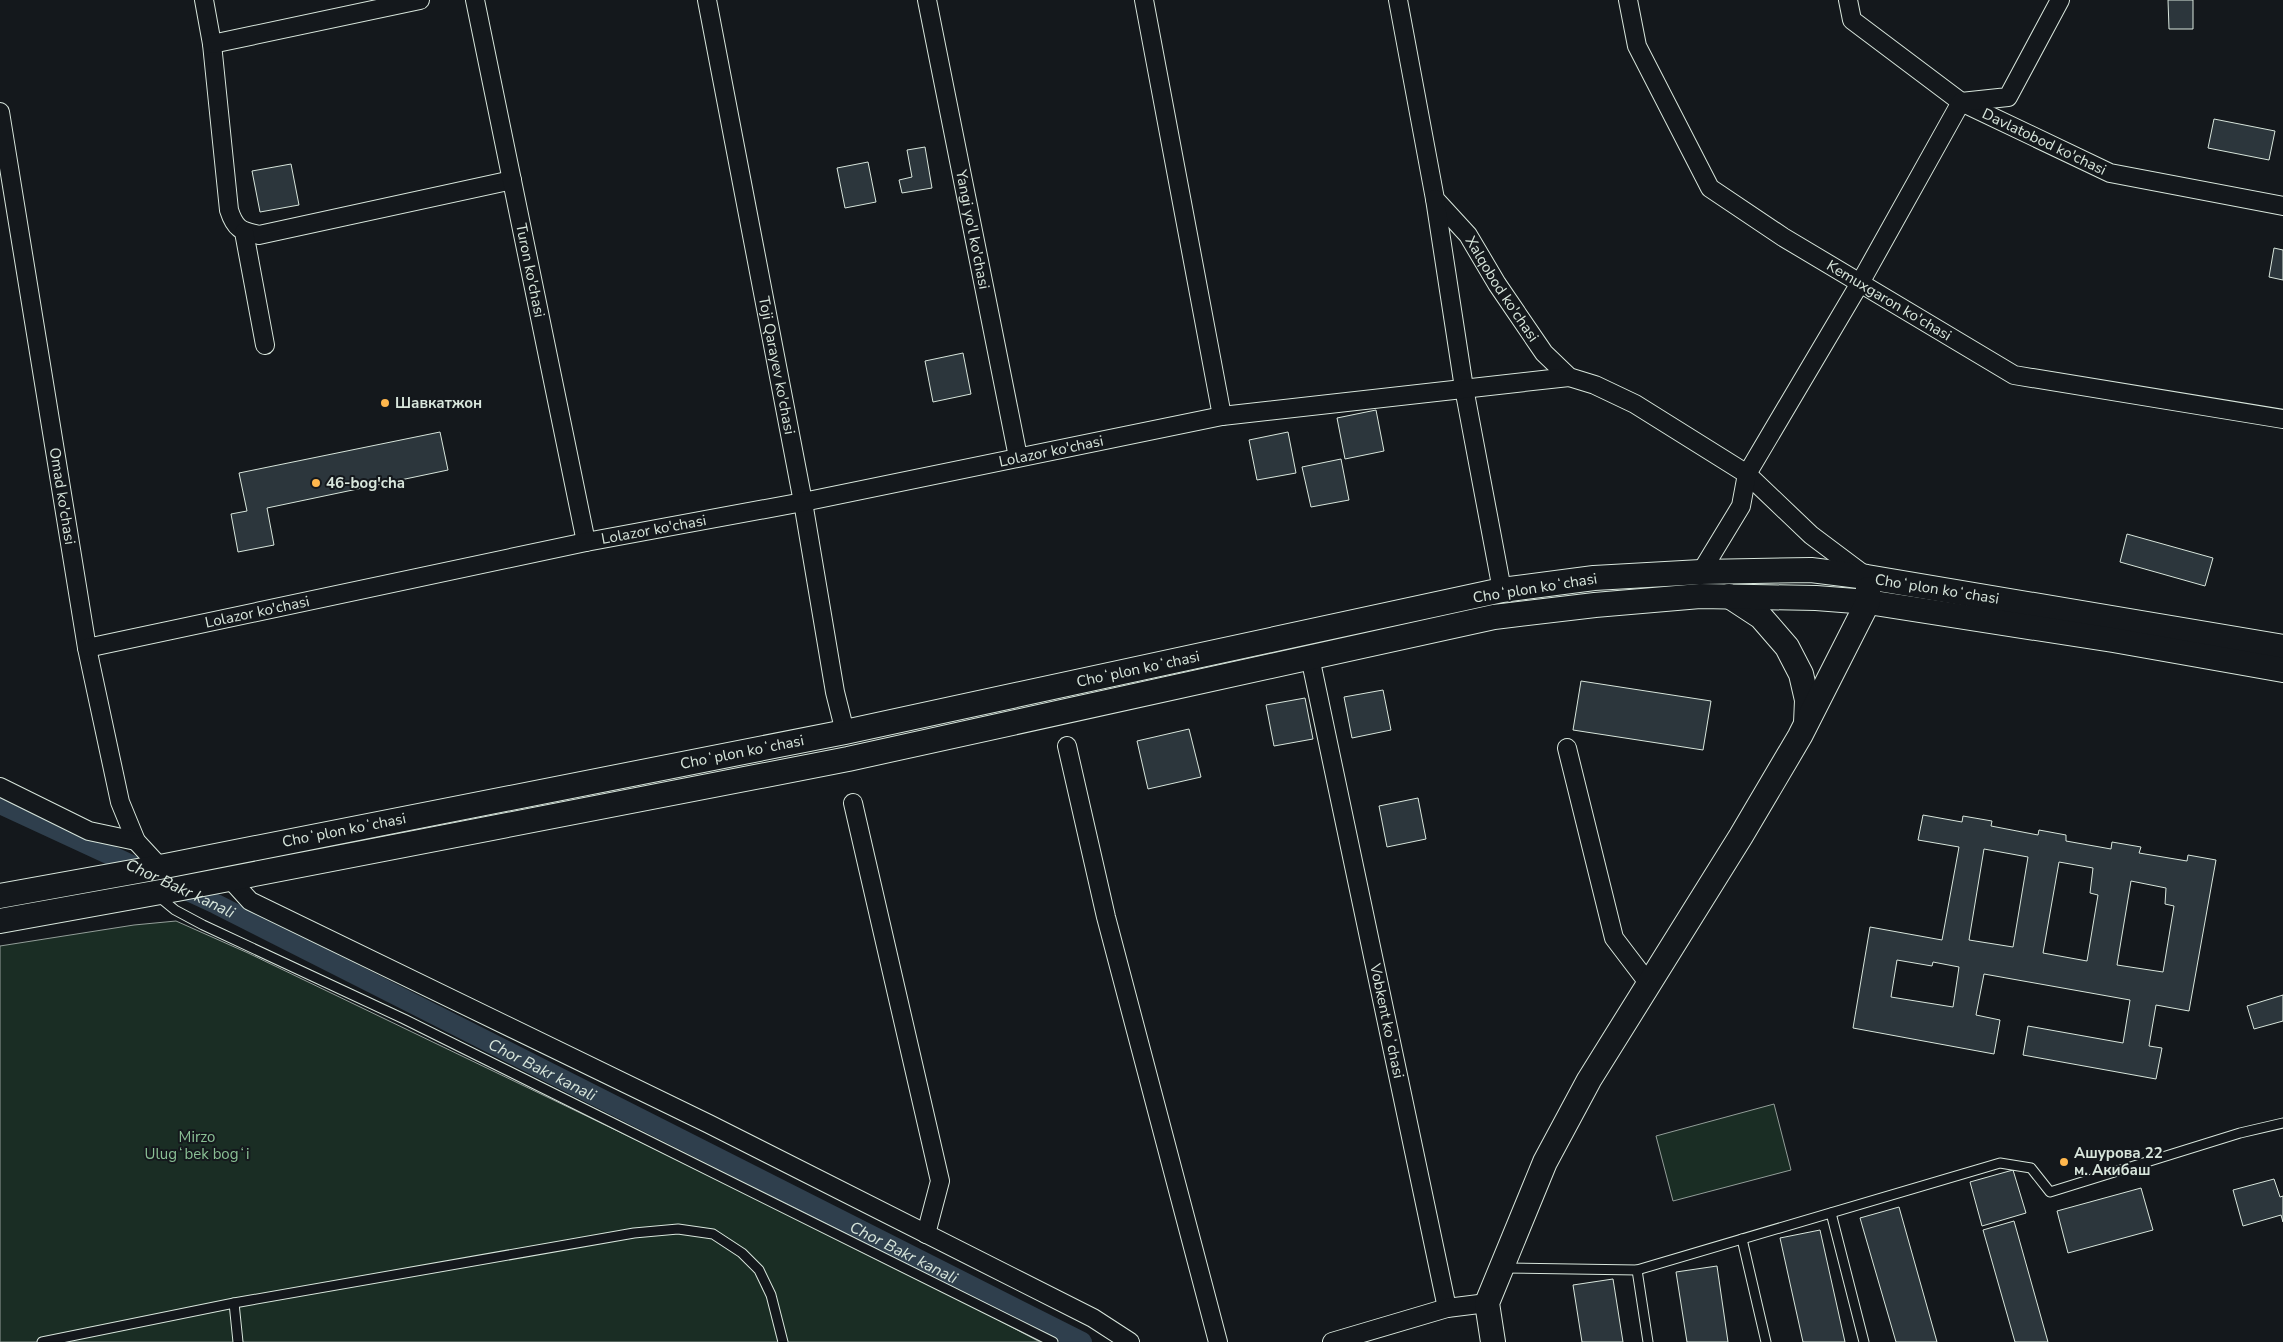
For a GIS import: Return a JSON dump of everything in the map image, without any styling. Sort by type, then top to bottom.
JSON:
[{"type":"main road","name":"Choʻplon koʻchasi","points":[[0,896],[155,868],[845,732],[1502,590],[1594,578],[1701,572],[1810,570],[1867,577],[2283,647]]},
{"type":"main road","points":[[1493,1342],[1487,1303],[1544,1162],[1590,1080],[1742,836],[1805,725],[1868,602],[1867,577]]},
{"type":"main road","name":"Choʻplon koʻchasi","points":[[0,921],[177,889],[848,759],[1494,617],[1595,604],[1700,596],[1816,598],[1868,602],[2113,640],[2283,670]]},
{"type":"main road","points":[[1729,596],[1761,617],[1786,648],[1801,674],[1807,700],[1805,725]]},
{"type":"street","points":[[204,0],[212,44],[230,210],[233,223],[244,232],[259,235],[512,180]]},
{"type":"street","points":[[212,44],[420,0]]},
{"type":"street","name":"Turon ko'chasi","points":[[475,0],[586,542]]},
{"type":"street","name":"Toji Qarayev ko'chasi","points":[[706,0],[803,502],[835,692],[845,732]]},
{"type":"street","name":"Yangi yo'l ko'chasi","points":[[927,0],[1018,457]]},
{"type":"street","points":[[1144,0],[1222,416]]},
{"type":"street","points":[[1398,0],[1435,199],[1464,388],[1502,590]]},
{"type":"street","name":"Kemuxgaron ko'chasi","points":[[1628,0],[1637,46],[1710,188],[1783,237],[2014,375],[2283,419]]},
{"type":"street","name":"Davlatobod ko'chasi","points":[[1848,0],[1852,20],[1961,102],[2110,172],[2283,206]]},
{"type":"street","points":[[1701,572],[1741,506],[1747,474],[1860,283],[1961,102],[2008,97],[2060,0]]},
{"type":"street","name":"Omad ko'chasi","points":[[0,112],[87,648],[120,802],[136,842],[155,868]]},
{"type":"street","name":"Xalqobod ko'chasi","points":[[1435,199],[1468,235],[1497,284],[1544,352],[1569,377],[1595,385],[1635,404],[1747,474],[1811,534],[1867,577]]},
{"type":"street","points":[[244,232],[265,345]]},
{"type":"street","name":"Lolazor ko'chasi","points":[[87,648],[586,542],[803,502],[1222,416],[1569,377]]},
{"type":"street","name":"Vobkent koʻchasi","points":[[1310,657],[1447,1308]]},
{"type":"street","points":[[1068,746],[1106,917],[1218,1342]]},
{"type":"street","points":[[1567,748],[1614,938],[1649,984]]},
{"type":"street","points":[[0,787],[88,831],[136,842]]},
{"type":"street","points":[[853,803],[940,1181],[926,1234]]},
{"type":"street","points":[[223,880],[250,901],[591,1066],[1093,1318],[1130,1342]]},
{"type":"street","points":[[1332,1342],[1447,1308],[1487,1303]]},
{"type":"lane","points":[[154,893],[175,910],[203,925],[404,1019],[1053,1342]]},
{"type":"lane","points":[[1501,1268],[1637,1270],[2000,1163],[2031,1168],[2050,1192],[2240,1133],[2283,1123]]},
{"type":"lane","points":[[1831,1213],[1864,1342]]},
{"type":"lane","points":[[42,1342],[234,1303],[634,1233],[678,1229],[713,1234],[742,1253],[759,1270],[770,1295],[784,1342]]},
{"type":"lane","points":[[1742,1239],[1766,1342]]},
{"type":"lane","points":[[1637,1270],[1648,1342]]},
{"type":"lane","points":[[234,1303],[238,1342]]},
{"type":"green space","name":"Mirzo Ulugʻbek bogʻi","points":[[176,921],[248,953],[709,1175],[959,1299],[1040,1342],[0,1342],[0,946],[134,925]]},
{"type":"green space","points":[[1774,1104],[1791,1170],[1673,1201],[1656,1136]]},
{"type":"building","points":[[2168,0],[2193,0],[2193,29],[2169,29]]},
{"type":"building","points":[[2214,119],[2275,131],[2269,160],[2208,148]]},
{"type":"building","points":[[925,147],[932,188],[902,193],[899,180],[912,177],[907,150]]},
{"type":"building","points":[[868,162],[876,202],[845,208],[837,168]]},
{"type":"building","points":[[291,164],[299,205],[260,212],[252,171]]},
{"type":"building","points":[[2274,248],[2283,250],[2283,280],[2269,277]]},
{"type":"building","points":[[963,353],[971,394],[933,402],[925,361]]},
{"type":"building","points":[[1376,410],[1384,451],[1345,459],[1337,418]]},
{"type":"building","points":[[440,432],[448,470],[267,508],[274,545],[238,552],[231,514],[247,511],[239,473]]},
{"type":"building","points":[[1288,432],[1296,473],[1257,480],[1249,440]]},
{"type":"building","points":[[1341,459],[1349,500],[1311,507],[1302,467]]},
{"type":"building","points":[[2127,534],[2213,558],[2205,586],[2120,562]]},
{"type":"building","points":[[1581,681],[1711,701],[1703,750],[1573,730]]},
{"type":"building","points":[[1383,690],[1391,730],[1352,738],[1344,697]]},
{"type":"building","points":[[1305,698],[1313,739],[1274,746],[1266,705]]},
{"type":"building","points":[[1189,729],[1201,777],[1148,789],[1137,741]]},
{"type":"building","points":[[1418,798],[1426,839],[1387,847],[1379,806]]},
{"type":"building","points":[[1923,815],[1962,822],[1963,816],[1992,821],[1991,826],[2038,835],[2039,830],[2066,835],[2066,841],[2111,849],[2112,842],[2141,847],[2139,853],[2187,861],[2188,855],[2216,860],[2189,1011],[2156,1005],[2149,1046],[2162,1048],[2156,1079],[2023,1055],[2028,1026],[2123,1043],[2130,1000],[1984,974],[1976,1015],[2000,1020],[1994,1054],[1853,1028],[1870,927],[1942,940],[1959,847],[1918,840]],"holes":[[[1984,849],[2028,857],[2013,947],[1969,940]],[[2059,862],[2093,868],[2090,893],[2098,895],[2087,961],[2043,953]],[[2131,881],[2166,888],[2165,904],[2174,906],[2163,972],[2117,965]],[[1897,960],[1932,966],[1933,962],[1959,967],[1953,1007],[1891,997]]]},
{"type":"building","points":[[2283,995],[2283,1021],[2254,1029],[2247,1006]]},
{"type":"building","points":[[2013,1170],[2026,1213],[1982,1226],[1970,1182]]},
{"type":"building","points":[[2274,1179],[2280,1197],[2283,1196],[2283,1222],[2281,1215],[2243,1226],[2233,1190]]},
{"type":"building","points":[[2141,1188],[2153,1230],[2068,1253],[2057,1211]]},
{"type":"building","points":[[1899,1207],[1937,1342],[1896,1342],[1860,1218]]},
{"type":"building","points":[[2014,1221],[2048,1342],[2015,1342],[1983,1230]]},
{"type":"building","points":[[1820,1230],[1845,1342],[1803,1342],[1780,1238]]},
{"type":"building","points":[[1717,1266],[1728,1342],[1687,1342],[1676,1272]]},
{"type":"building","points":[[1613,1279],[1623,1342],[1582,1342],[1573,1285]]},
{"type":"waterway","name":"Chor Bakr kanali","points":[[0,804],[216,904],[1082,1342]]},
{"type":"place","name":"Шавкатжон","points":[[385,403]]},
{"type":"place","name":"46-bog'cha","points":[[316,483]]},
{"type":"place","name":"Ашурова 22 м. Акибаш","points":[[2064,1162]]}]
